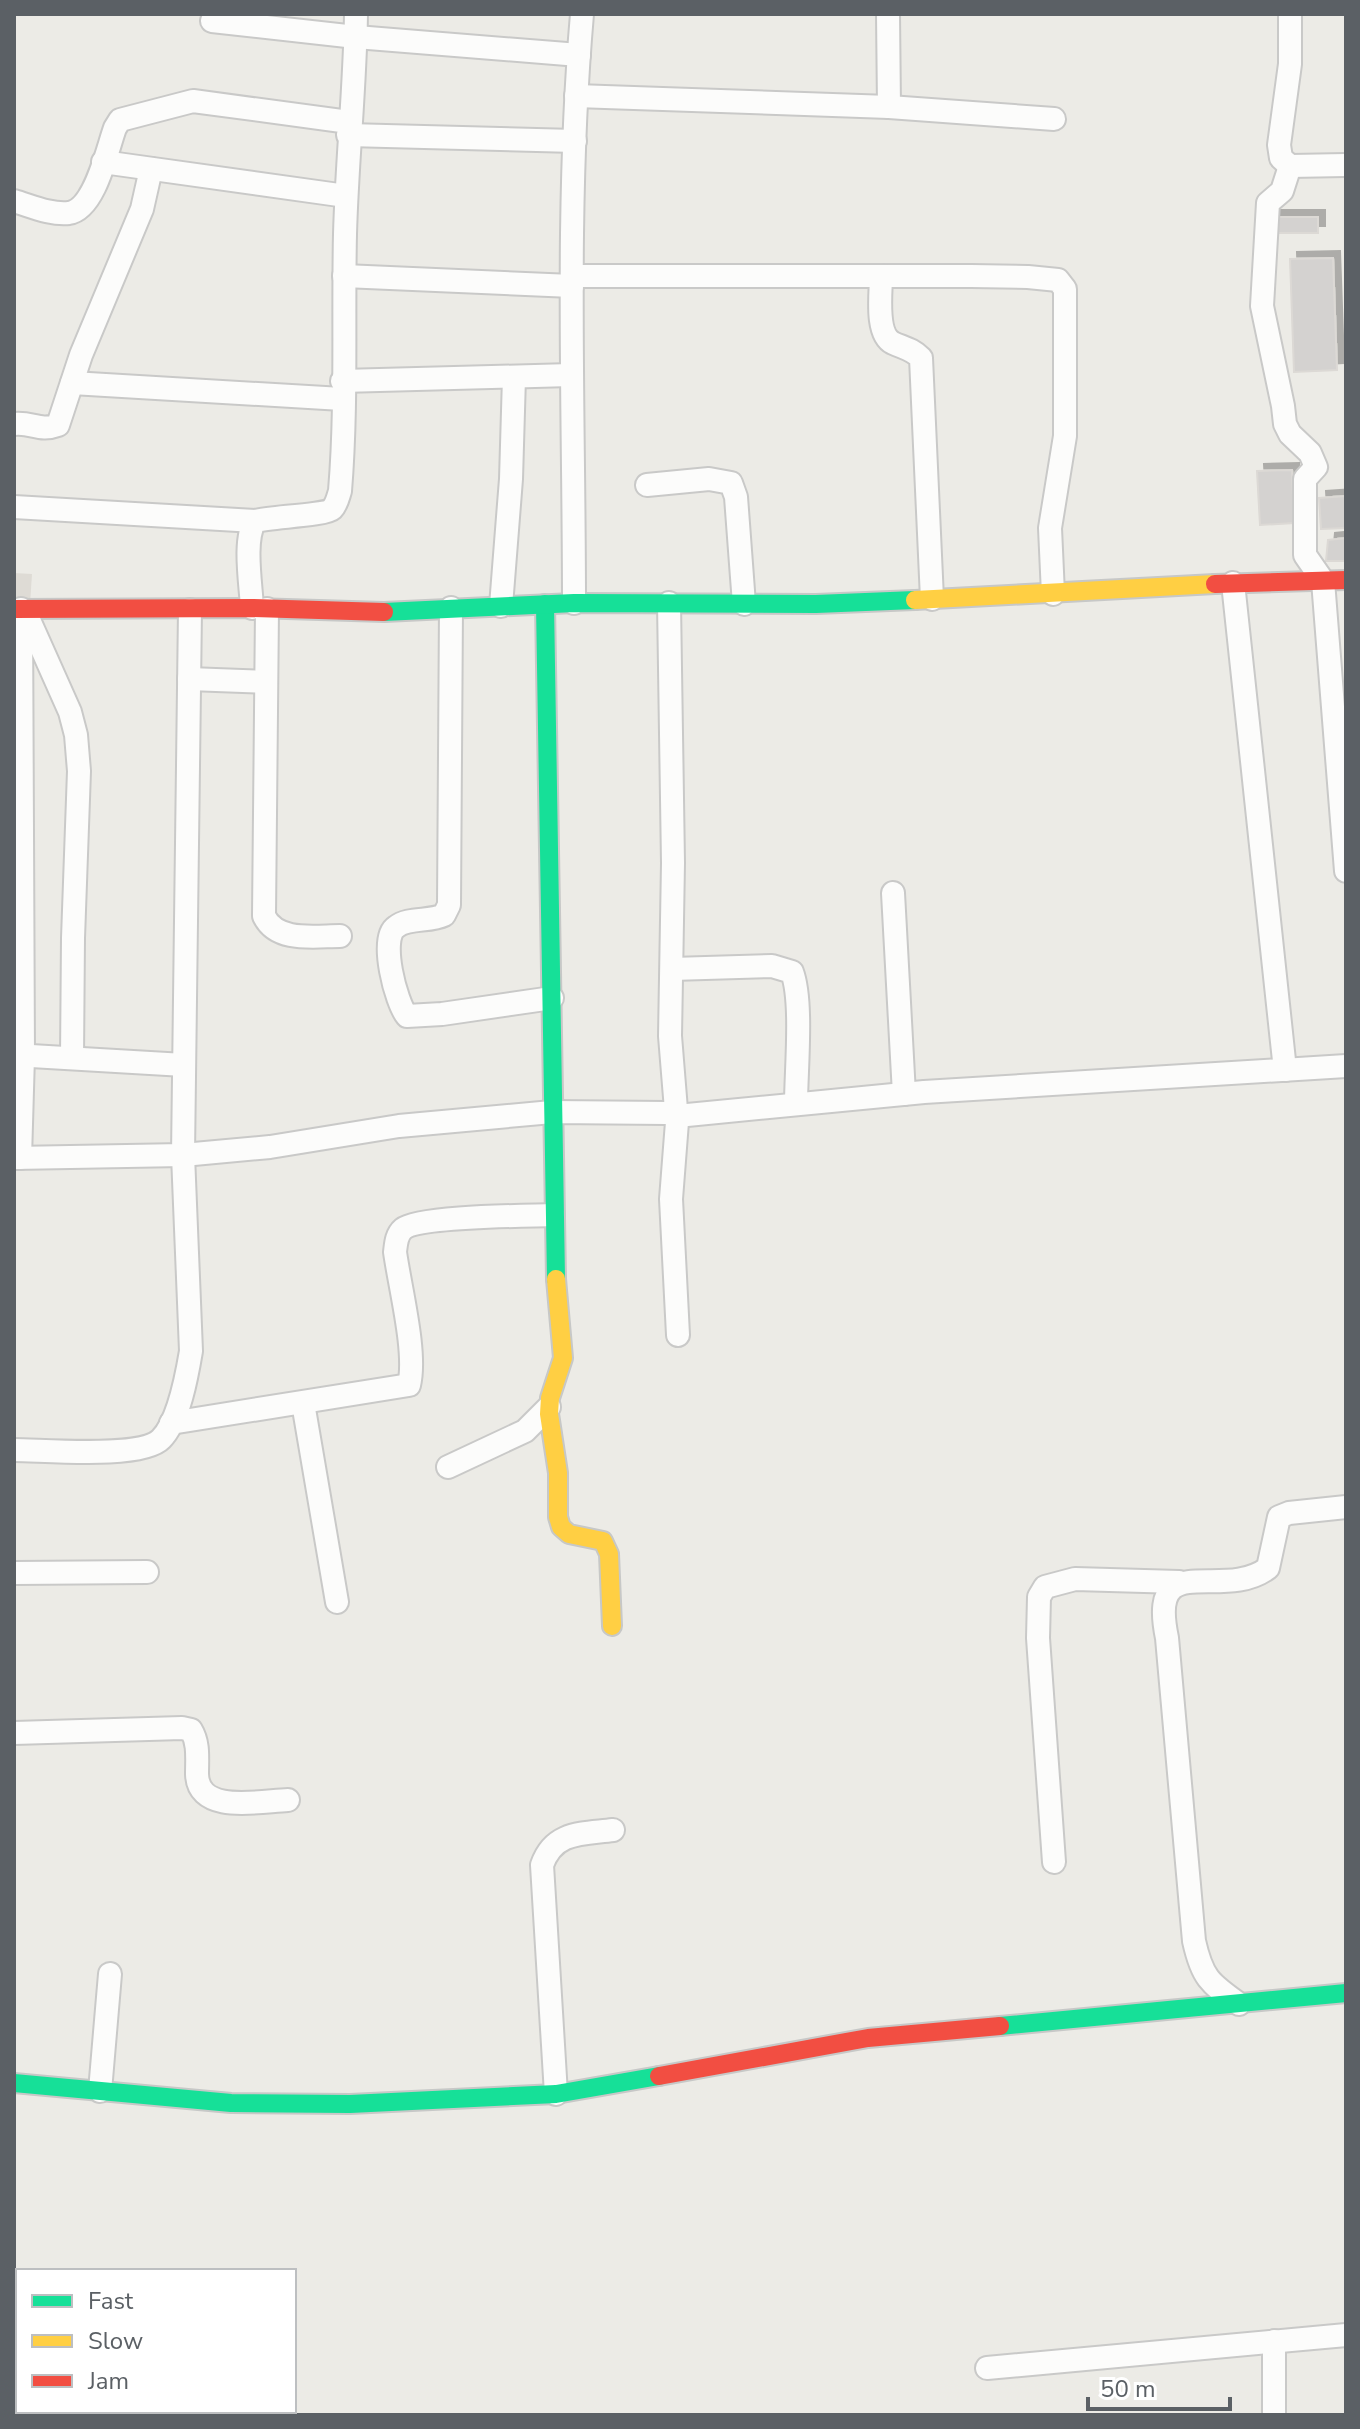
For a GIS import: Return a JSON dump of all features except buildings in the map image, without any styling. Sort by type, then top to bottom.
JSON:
[{"type":"street","points":[[14,507],[255,521],[331,511],[340,491],[346,196],[356,14]]},
{"type":"street","points":[[574,603],[572,281],[576,96],[582,14]]},
{"type":"street","points":[[888,14],[889,107]]},
{"type":"street","points":[[1290,14],[1290,64],[1279,145],[1281,158],[1290,166],[1346,165]]},
{"type":"street","points":[[212,21],[356,37],[579,55]]},
{"type":"street","points":[[576,96],[889,107],[1054,119]]},
{"type":"street","points":[[14,201],[71,213],[91,196],[120,120],[193,101],[349,129],[575,141]]},
{"type":"street","points":[[103,162],[346,196]]},
{"type":"street","points":[[1290,166],[1282,191],[1268,203],[1262,306],[1285,424],[1290,434],[1310,453],[1316,467],[1305,479],[1305,555],[1323,581],[1346,871]]},
{"type":"street","points":[[14,424],[25,423],[46,429],[58,425],[81,355],[142,209],[151,169]]},
{"type":"street","points":[[344,276],[572,281],[881,276],[1058,280],[1065,289],[1065,436],[1050,528],[1053,594]]},
{"type":"street","points":[[881,276],[884,332],[890,342],[913,350],[921,358],[932,599]]},
{"type":"street","points":[[72,383],[342,390],[571,375]]},
{"type":"street","points":[[501,606],[511,479],[514,377]]},
{"type":"street","points":[[647,485],[709,479],[731,483],[736,497],[744,604]]},
{"type":"street","points":[[255,521],[250,529],[249,548],[266,682],[264,916],[268,925],[278,932],[340,936]]},
{"type":"street","points":[[20,609],[373,612],[574,603],[816,604],[1346,580]]},
{"type":"street","points":[[1233,583],[1285,1070]]},
{"type":"street","points":[[669,603],[673,863],[670,1036],[676,1112],[671,1199],[678,1335]]},
{"type":"street","points":[[545,604],[553,1215],[556,1291],[563,1343],[563,1358],[549,1407],[558,1473],[558,1517],[561,1527],[569,1534],[603,1541],[609,1554],[612,1626]]},
{"type":"street","points":[[451,608],[449,905],[444,915],[434,920],[399,924],[391,931],[387,943],[398,999],[407,1016],[420,1017],[552,998]]},
{"type":"street","points":[[20,609],[17,1158],[183,1155],[270,1147],[399,1126],[552,1112],[667,1113],[904,1094],[1346,1066]]},
{"type":"street","points":[[20,609],[70,712],[76,735],[79,771],[72,1058]]},
{"type":"street","points":[[14,1450],[125,1451],[143,1449],[159,1442],[171,1423],[191,1351],[183,1155],[190,610]]},
{"type":"street","points":[[189,679],[266,682]]},
{"type":"street","points":[[893,893],[904,1094]]},
{"type":"street","points":[[672,969],[772,966],[792,972],[797,1002],[796,1104]]},
{"type":"street","points":[[18,1055],[184,1065]]},
{"type":"street","points":[[171,1423],[409,1385],[411,1356],[395,1252],[397,1237],[403,1229],[428,1222],[553,1215]]},
{"type":"street","points":[[303,1403],[337,1602]]},
{"type":"street","points":[[448,1467],[525,1431],[549,1407]]},
{"type":"street","points":[[1054,1862],[1038,1638],[1039,1597],[1045,1587],[1075,1579],[1225,1582],[1258,1575],[1268,1568],[1279,1517],[1289,1513],[1346,1507]]},
{"type":"street","points":[[14,1573],[147,1572]]},
{"type":"street","points":[[1179,1582],[1164,1598],[1162,1616],[1167,1638],[1194,1941],[1208,1980],[1239,2004]]},
{"type":"street","points":[[14,1733],[191,1730],[196,1738],[198,1789],[206,1796],[219,1801],[288,1800]]},
{"type":"street","points":[[556,2094],[542,1865],[548,1849],[561,1840],[573,1835],[613,1830]]},
{"type":"street","points":[[100,2091],[110,1974]]},
{"type":"street","points":[[14,2083],[203,2101],[325,2104],[556,2094],[868,2038],[1346,1993]]},
{"type":"street","points":[[987,2368],[1346,2335]]},
{"type":"street","points":[[1274,2341],[1274,2415]]},
{"type":"shaded area","points":[[14,573],[32,574],[30,604],[14,603]]},
{"type":"traffic: fast","points":[[384,612],[574,603],[816,604],[915,600]]},
{"type":"traffic: fast","points":[[545,604],[556,1279]]},
{"type":"traffic: fast","points":[[1000,2026],[1346,1993]]},
{"type":"traffic: fast","points":[[14,2083],[231,2103],[350,2104],[556,2094],[659,2076]]},
{"type":"traffic: slow","points":[[915,600],[1215,584]]},
{"type":"traffic: slow","points":[[556,1279],[563,1358],[550,1398],[549,1414],[558,1473],[558,1517],[561,1527],[569,1534],[603,1541],[609,1554],[612,1626]]},
{"type":"traffic: jam","points":[[1215,584],[1346,580]]},
{"type":"traffic: jam","points":[[14,609],[252,608],[384,612]]},
{"type":"traffic: jam","points":[[659,2076],[868,2038],[1000,2026]]}]
